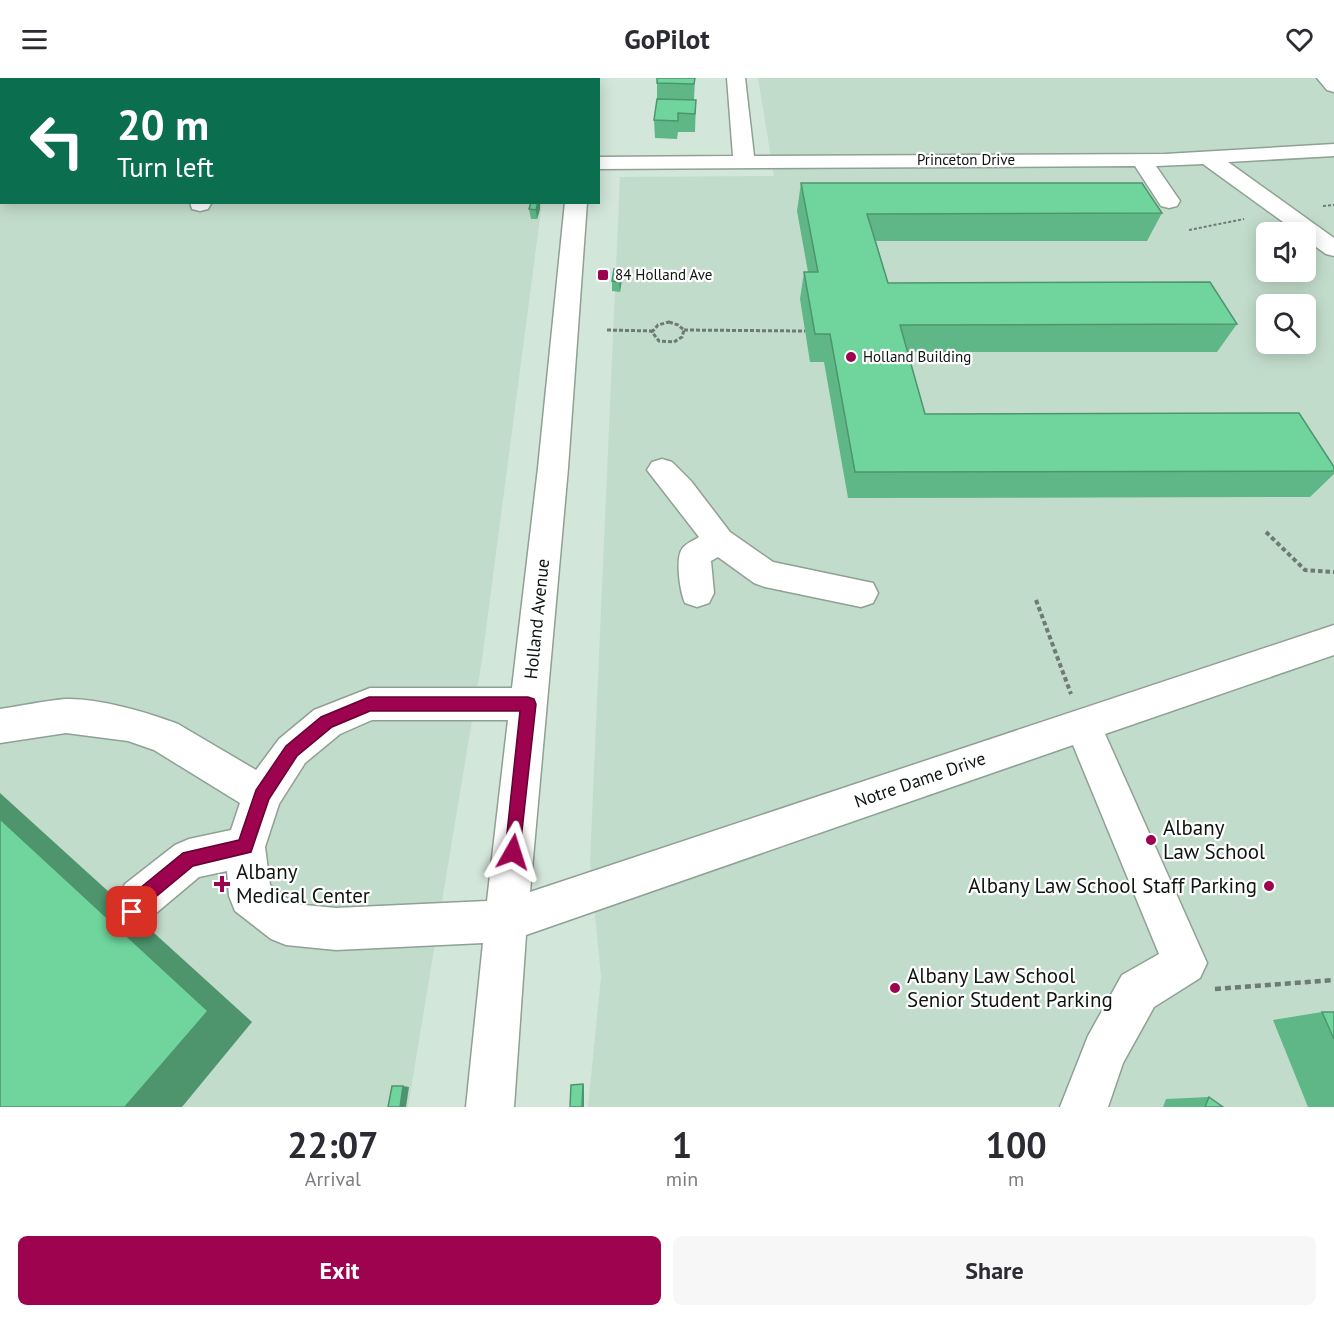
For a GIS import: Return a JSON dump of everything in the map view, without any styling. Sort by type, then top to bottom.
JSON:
[{"type":"street","points":[[735,78],[744,161]]},
{"type":"street","points":[[1326,78],[1334,86]]},
{"type":"street","name":"Princeton Drive","points":[[600,164],[744,161],[1141,160],[1334,150]]},
{"type":"street","points":[[1207,157],[1334,249]]},
{"type":"street","points":[[1141,160],[1169,201]]},
{"type":"street","name":"Holland Avenue","points":[[490,1107],[506,921],[553,468],[576,204]]},
{"type":"street","points":[[662,470],[680,489],[719,541],[765,574],[861,593]]},
{"type":"street","points":[[697,593],[695,555],[719,541]]},
{"type":"street","name":"Notre Dame Drive","points":[[245,847],[250,896],[286,924],[336,929],[506,921],[1334,640]]},
{"type":"street","points":[[132,912],[140,899],[189,859],[245,847],[262,795],[292,751],[327,722],[369,704],[528,704]]},
{"type":"street","points":[[0,726],[66,716],[128,724],[165,736],[262,795]]},
{"type":"street","points":[[1083,725],[1185,963],[1138,991],[1104,1052],[1084,1107]]},
{"type":"path","points":[[607,330],[652,331],[658,325],[670,322],[679,325],[684,330],[805,331]]},
{"type":"path","points":[[652,331],[656,339],[670,342],[682,337],[684,330]]},
{"type":"path","points":[[1266,531],[1305,570],[1334,572]]},
{"type":"path","points":[[1036,600],[1083,725]]},
{"type":"path","points":[[1209,990],[1334,980]]},
{"type":"shaded area","points":[[758,78],[1334,78],[1334,1107],[588,1107],[601,977],[590,861],[620,177],[774,176]]},
{"type":"shaded area","points":[[0,204],[542,204],[482,660],[408,1107],[0,1107]]},
{"type":"building","points":[[657,78],[695,78],[694,84],[657,83]]},
{"type":"building","points":[[657,99],[696,100],[695,114],[678,113],[678,121],[654,120]]},
{"type":"building","points":[[801,183],[1142,183],[1162,213],[867,214],[888,283],[1210,282],[1237,324],[900,325],[925,414],[1299,413],[1334,467],[1334,471],[855,472],[830,334],[815,334],[804,272],[818,272]]},
{"type":"building","points":[[530,204],[538,204],[536,210],[529,209]]},
{"type":"building","points":[[614,269],[621,270],[619,282],[612,281]]},
{"type":"building","points":[[0,819],[208,1011],[125,1107],[0,1107]]},
{"type":"building","points":[[1322,1012],[1334,1012],[1334,1039]]},
{"type":"building","points":[[583,1084],[582,1107],[570,1107],[571,1085]]},
{"type":"building","points":[[392,1086],[403,1086],[400,1107],[388,1107]]},
{"type":"building","points":[[1209,1097],[1223,1107],[1205,1107]]},
{"type":"place","name":"84 Holland Ave","points":[[603,275]]},
{"type":"place","name":"Holland Building","points":[[851,357]]},
{"type":"place","name":"Albany Law School","points":[[1151,840]]},
{"type":"place","name":"Albany Medical Center","points":[[222,884]]},
{"type":"place","name":"Albany Law School Staff Parking","points":[[1269,886]]},
{"type":"place","name":"Albany Law School Senior Student Parking","points":[[895,988]]},
{"type":"route","points":[[132,912],[140,899],[189,859],[245,847],[262,795],[292,751],[327,722],[369,704],[528,704],[513,852]]}]
